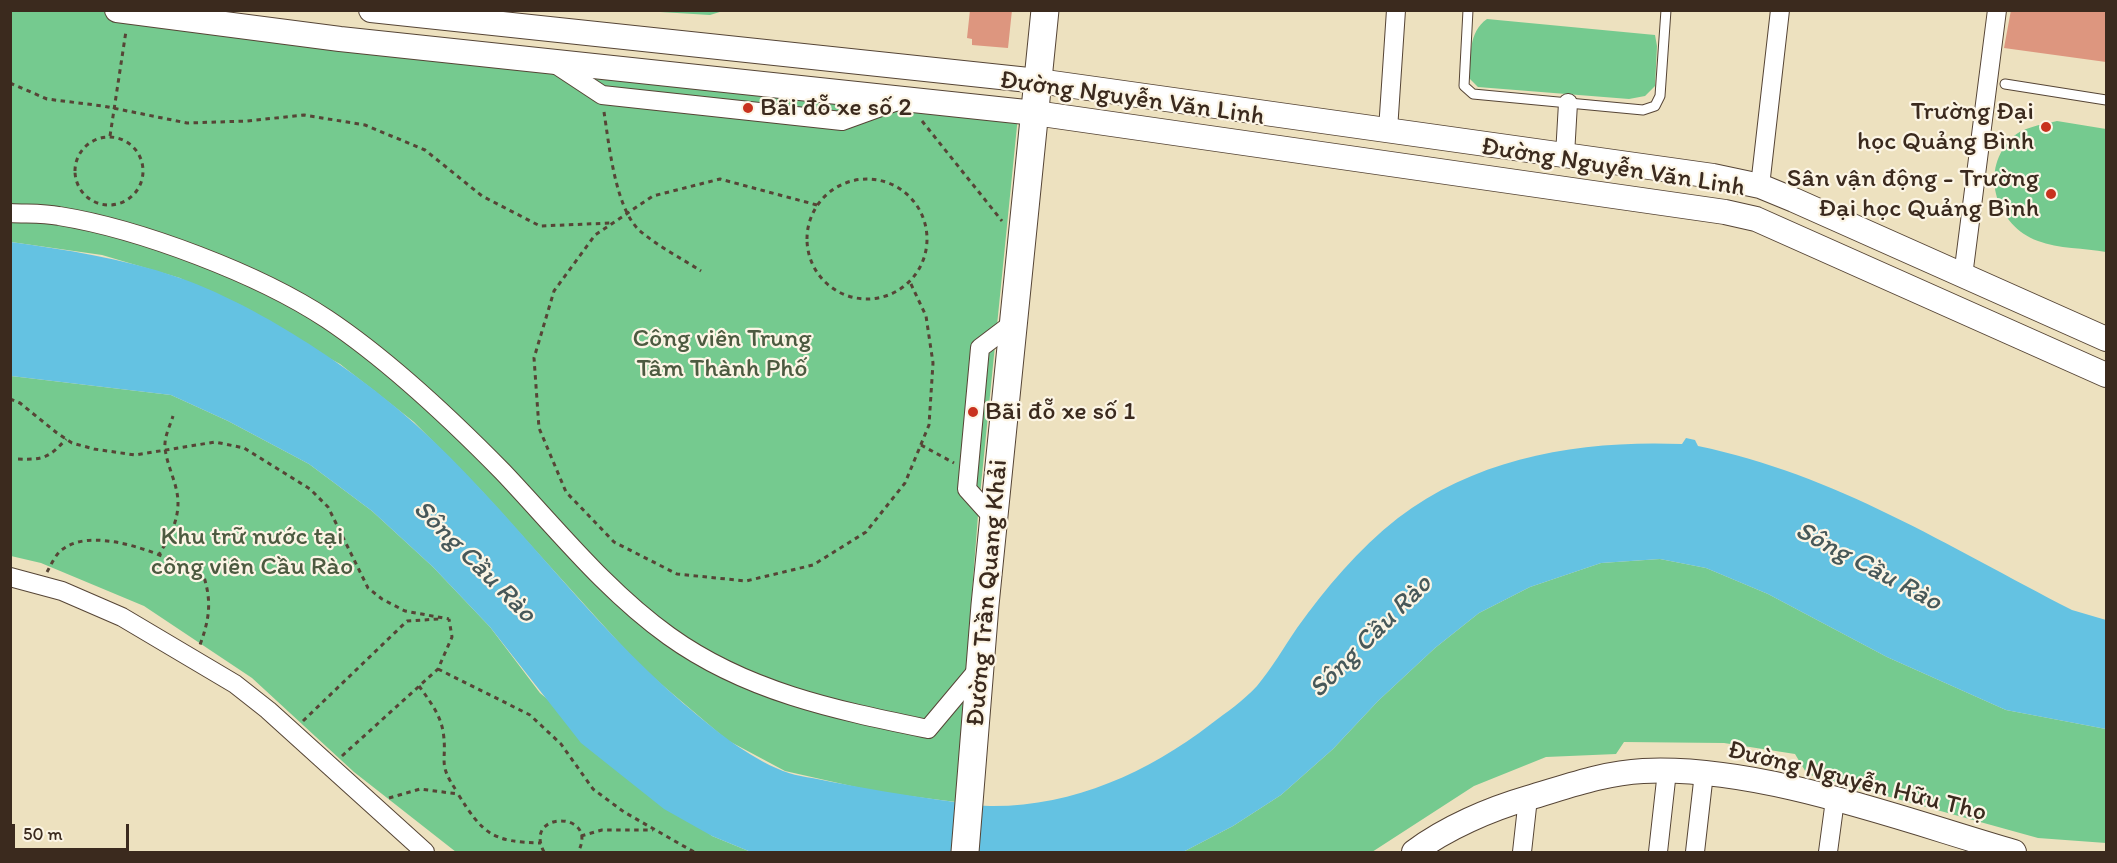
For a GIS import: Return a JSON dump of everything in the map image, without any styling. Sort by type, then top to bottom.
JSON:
[{"type":"main road","name":"Đường Trần Quang Khải","points":[[965,852],[994,519],[1045,10]]},
{"type":"street","name":"Đường Nguyễn Văn Linh","points":[[371,10],[1038,81],[1713,176],[1760,186],[2106,339]]},
{"type":"street","points":[[1388,130],[1396,10]]},
{"type":"street","points":[[1760,186],[1780,10]]},
{"type":"street","points":[[1963,276],[1996,10]]},
{"type":"street","name":"Đường Nguyễn Văn Linh","points":[[123,11],[340,39],[1035,113],[1756,219],[2106,375]]},
{"type":"street","points":[[551,61],[602,95],[842,121],[904,99]]},
{"type":"street","points":[[1564,155],[1568,103]]},
{"type":"street","points":[[10,213],[59,216],[140,237],[217,264],[267,286],[326,318],[378,357],[437,410],[501,471],[606,581],[660,628],[738,677],[788,697],[927,729],[980,667]]},
{"type":"street","points":[[994,519],[967,489],[968,470],[980,348],[1013,323]]},
{"type":"street","points":[[10,577],[40,584],[122,617],[194,659],[253,698],[425,852]]},
{"type":"street","name":"Đường Nguyễn Hữu Thọ","points":[[1414,852],[1427,843],[1499,807],[1577,781],[1642,771],[1704,773],[1766,782],[2014,852]]},
{"type":"street","points":[[1658,852],[1667,771]]},
{"type":"street","points":[[1695,852],[1704,773]]},
{"type":"street","points":[[1522,852],[1528,798]]},
{"type":"street","points":[[1828,852],[1835,800]]},
{"type":"lane","points":[[1468,10],[1464,86],[1473,94],[1643,110],[1655,106],[1660,96],[1666,10]]},
{"type":"lane","points":[[2005,84],[2106,100]]},
{"type":"path","points":[[110,136],[123,11]]},
{"type":"path","points":[[10,83],[47,99],[114,108],[187,123],[247,122],[304,115],[365,125],[425,150],[482,196],[540,226],[612,223]]},
{"type":"path","points":[[602,95],[613,164],[627,213],[639,230],[701,271]]},
{"type":"path","points":[[904,99],[1021,245]]},
{"type":"path","points":[[110,136],[132,145],[143,165],[140,187],[124,202],[114,205],[93,202],[84,195],[74,174],[80,152],[88,143],[110,136]]},
{"type":"path","points":[[871,178],[891,183],[908,194],[921,210],[927,229],[924,257],[910,282],[895,293],[877,299],[858,299],[840,293],[824,282],[812,265],[807,244],[809,224],[817,205],[831,190],[850,180],[871,178]]},
{"type":"path","points":[[817,205],[720,179],[652,196],[595,235],[554,291],[534,358],[539,428],[566,492],[614,543],[677,574],[746,581],[813,565],[866,532],[905,483],[929,425],[933,363],[926,316],[910,282]]},
{"type":"path","points":[[10,399],[20,402],[66,439],[94,449],[135,455],[165,448],[200,446],[215,442],[244,448],[310,489],[328,507],[368,588],[382,599],[405,611],[450,620]]},
{"type":"path","points":[[158,556],[175,524],[178,506],[178,491],[165,448],[167,433],[174,416]]},
{"type":"path","points":[[18,459],[35,460],[52,455],[66,439]]},
{"type":"path","points":[[921,445],[968,470]]},
{"type":"path","points":[[40,584],[62,549],[76,543],[110,541],[127,544],[185,565],[204,577],[210,609],[194,659]]},
{"type":"path","points":[[330,768],[438,669],[452,637],[450,620]]},
{"type":"path","points":[[291,732],[407,621],[450,620]]},
{"type":"path","points":[[438,669],[530,715],[561,744],[593,789],[624,812],[694,852]]},
{"type":"path","points":[[419,686],[439,716],[444,733],[443,769],[479,826],[489,834],[518,843],[541,843]]},
{"type":"path","points":[[370,804],[420,789],[458,794]]},
{"type":"path","points":[[544,852],[541,843],[545,826],[556,820],[569,821],[579,831],[581,845],[578,852]]},
{"type":"path","points":[[581,836],[602,830],[653,830]]},
{"type":"green space","name":"Công viên Trung Tâm Thành Phố","points":[[11,11],[145,11],[1018,116],[978,515],[956,802],[878,792],[785,771],[727,740],[641,667],[479,488],[414,422],[340,364],[180,278],[102,255],[11,242]]},
{"type":"green space","points":[[644,11],[723,11],[710,15]]},
{"type":"green space","points":[[1487,19],[1655,35],[1657,46],[1655,86],[1645,96],[1629,99],[1478,87],[1469,78],[1473,38],[1481,24]]},
{"type":"green space","name":"Sân vận động - Trường Đại học Quảng Bình","points":[[2057,121],[2106,129],[2106,252],[2046,244],[2024,234],[2012,224],[1997,197],[1994,183],[1996,168],[2001,153],[2010,140],[2025,129]]},
{"type":"green space","name":"Khu trữ nước tại công viên Cầu Rào","points":[[11,376],[171,395],[228,421],[309,464],[372,511],[433,567],[490,627],[540,693],[712,836],[751,852],[456,852],[354,772],[252,678],[144,606],[41,563],[11,556]]},
{"type":"green space","points":[[1660,559],[1706,568],[1768,594],[1887,657],[2006,710],[2106,729],[2106,843],[2038,838],[1807,774],[1795,754],[1724,743],[1624,742],[1616,754],[1546,757],[1474,786],[1372,852],[1183,852],[1233,826],[1281,795],[1333,749],[1378,701],[1435,648],[1479,613],[1530,587],[1601,563]]},
{"type":"water","name":"Sông Cầu Rào","points":[[11,242],[115,260],[177,277],[238,303],[333,359],[414,423],[449,457],[614,636],[684,704],[744,750],[769,765],[795,775],[900,794],[990,806],[1020,805],[1050,800],[1107,784],[1161,758],[1246,697],[1257,686],[1308,613],[1343,570],[1383,530],[1429,497],[1497,466],[1533,456],[1607,445],[1682,444],[1686,438],[1695,440],[1698,446],[1798,475],[1844,494],[1890,515],[2072,610],[2106,620],[2106,729],[2006,710],[1887,657],[1768,594],[1706,568],[1660,559],[1601,563],[1530,587],[1479,613],[1435,648],[1378,701],[1333,749],[1281,795],[1233,826],[1183,852],[751,852],[712,836],[664,809],[581,743],[490,627],[433,567],[372,511],[309,464],[228,421],[171,395],[11,376]]},
{"type":"building","points":[[970,10],[1012,10],[1008,48],[972,45],[972,39],[967,38]]},
{"type":"building","points":[[2011,10],[2106,10],[2106,62],[2004,48]]},
{"type":"place","name":"Bãi đỗ xe số 2","points":[[748,108]]},
{"type":"place","name":"Trường Đại học Quảng Bình","points":[[2046,127]]},
{"type":"place","name":"Sân vận động - Trường Đại học Quảng Bình","points":[[2051,194]]},
{"type":"place","name":"Bãi đỗ xe số 1","points":[[973,412]]}]
